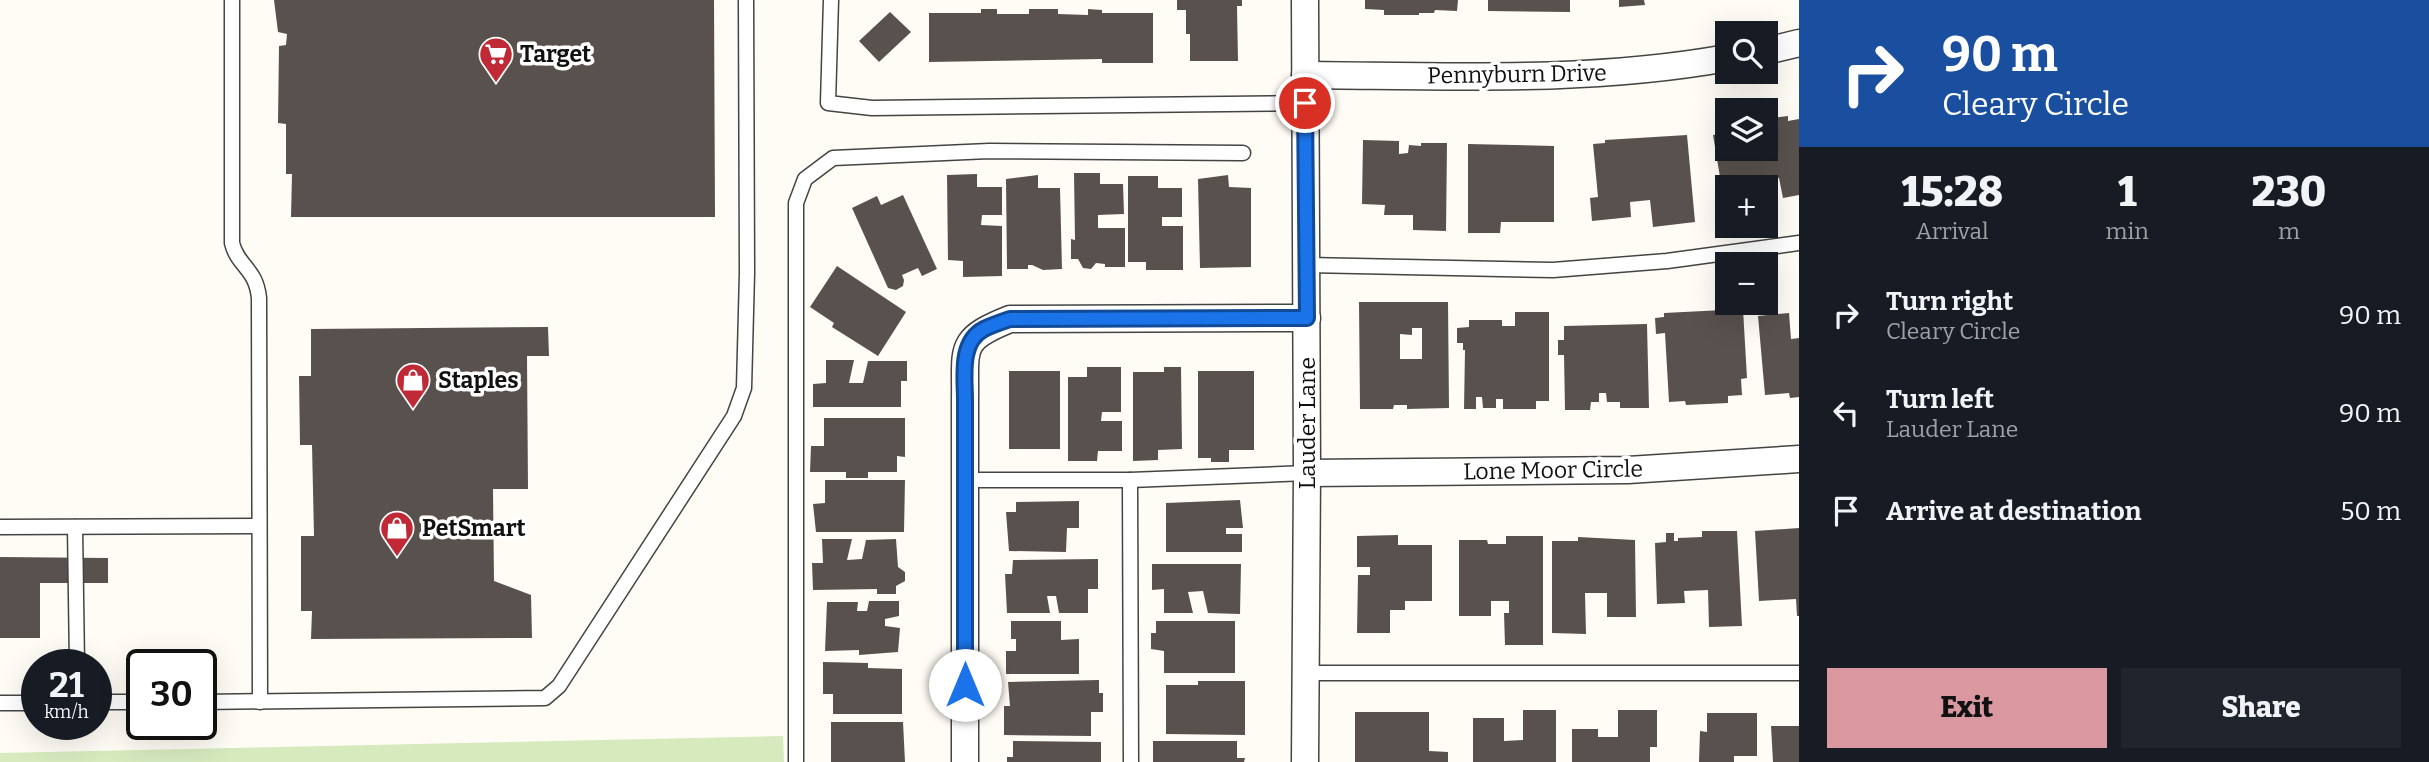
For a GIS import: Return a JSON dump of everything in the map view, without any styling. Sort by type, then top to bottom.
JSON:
[{"type":"street","name":"Lauder Lane","points":[[1305,0],[1305,762]]},
{"type":"street","points":[[1778,48],[1799,43]]},
{"type":"street","name":"Pennyburn Drive","points":[[1305,75],[1609,73],[1715,60]]},
{"type":"street","points":[[965,762],[965,356],[970,341],[982,330],[1010,319],[1307,318]]},
{"type":"street","name":"Lone Moor Circle","points":[[1307,473],[1628,470],[1799,459]]},
{"type":"lane","points":[[232,0],[232,243],[235,253],[254,275],[259,298],[260,702]]},
{"type":"lane","points":[[217,702],[545,698],[559,686],[734,416],[744,388],[747,273],[746,0]]},
{"type":"lane","points":[[831,0],[828,103],[872,108],[1305,103]]},
{"type":"lane","points":[[796,762],[796,204],[805,178],[833,158],[989,150],[1243,153]]},
{"type":"lane","points":[[1307,265],[1553,270],[1667,261],[1799,243]]},
{"type":"lane","points":[[965,480],[1130,480],[1307,473]]},
{"type":"lane","points":[[1130,480],[1131,762]]},
{"type":"lane","points":[[0,527],[259,526]]},
{"type":"lane","points":[[75,527],[76,649]]},
{"type":"lane","points":[[1305,673],[1799,673]]},
{"type":"lane","points":[[0,703],[21,703]]},
{"type":"green space","points":[[783,736],[784,762],[0,762],[0,753]]},
{"type":"building","name":"Target","points":[[274,0],[714,0],[715,217],[291,217],[292,174],[286,174],[286,124],[278,123],[279,46],[286,45],[287,34],[278,32]]},
{"type":"building","points":[[1177,0],[1242,0],[1242,6],[1237,6],[1238,61],[1190,61],[1190,34],[1186,34],[1186,10],[1177,10]]},
{"type":"building","points":[[1365,0],[1458,0],[1457,11],[1435,10],[1434,13],[1419,15],[1384,15],[1384,10],[1365,9]]},
{"type":"building","points":[[1488,0],[1570,0],[1570,12],[1488,11]]},
{"type":"building","points":[[1619,0],[1644,0],[1645,5],[1619,7]]},
{"type":"building","points":[[981,9],[997,9],[997,14],[1029,14],[1029,9],[1058,9],[1058,14],[1088,15],[1088,9],[1102,10],[1102,13],[1153,13],[1153,63],[1102,63],[1102,59],[929,62],[929,13],[981,13]]},
{"type":"building","points":[[890,12],[911,32],[879,62],[859,41]]},
{"type":"building","points":[[1788,116],[1788,121],[1799,119],[1799,195],[1783,198],[1778,175],[1720,175],[1717,161],[1778,161],[1778,117]]},
{"type":"building","points":[[1687,135],[1695,222],[1653,227],[1650,200],[1630,202],[1631,217],[1592,221],[1590,198],[1598,197],[1593,144],[1605,143],[1605,140]]},
{"type":"building","points":[[1363,140],[1399,141],[1399,154],[1408,153],[1409,145],[1447,143],[1446,231],[1413,230],[1413,215],[1384,215],[1385,205],[1362,204]]},
{"type":"building","points":[[1468,144],[1554,146],[1554,222],[1501,222],[1500,233],[1468,233]]},
{"type":"building","points":[[1074,173],[1100,173],[1100,184],[1123,184],[1124,214],[1098,215],[1098,228],[1125,228],[1125,267],[1105,267],[1105,264],[1096,263],[1091,269],[1083,268],[1078,259],[1071,259],[1071,239],[1075,240]]},
{"type":"building","points":[[977,174],[977,187],[1002,187],[1002,215],[982,215],[981,225],[1002,226],[1002,276],[963,277],[963,261],[948,260],[947,175]]},
{"type":"building","points":[[1038,175],[1038,188],[1060,188],[1062,269],[1043,270],[1028,265],[1028,269],[1007,269],[1006,179]]},
{"type":"building","points":[[1228,175],[1229,187],[1251,188],[1251,267],[1200,268],[1198,179]]},
{"type":"building","points":[[1128,176],[1158,176],[1158,188],[1182,188],[1182,217],[1162,217],[1162,226],[1183,226],[1183,270],[1146,270],[1146,262],[1128,262]]},
{"type":"building","points":[[903,195],[937,269],[922,276],[918,268],[902,275],[903,286],[896,290],[888,288],[852,208],[877,196],[881,205]]},
{"type":"building","points":[[837,266],[906,312],[878,356],[832,327],[834,323],[810,307]]},
{"type":"building","points":[[1359,302],[1448,302],[1449,408],[1407,409],[1407,405],[1394,405],[1393,409],[1360,409]],"holes":[[[1412,328],[1422,328],[1422,359],[1400,359],[1400,334],[1412,335]]]},
{"type":"building","points":[[1715,310],[1715,315],[1743,315],[1747,378],[1741,379],[1742,395],[1728,396],[1728,403],[1686,405],[1685,401],[1669,402],[1665,333],[1656,334],[1655,318],[1664,317],[1664,313]]},
{"type":"building","points":[[1515,312],[1549,312],[1549,401],[1536,401],[1536,409],[1503,409],[1503,399],[1496,399],[1496,408],[1483,408],[1482,397],[1476,397],[1476,409],[1464,409],[1465,350],[1463,343],[1457,343],[1457,328],[1469,327],[1469,320],[1502,320],[1502,326],[1515,326]]},
{"type":"building","points":[[1789,313],[1791,339],[1799,338],[1799,397],[1790,398],[1789,393],[1765,395],[1758,316]]},
{"type":"building","points":[[1647,324],[1649,408],[1620,408],[1620,402],[1607,402],[1606,393],[1599,393],[1599,402],[1591,402],[1590,410],[1565,410],[1564,355],[1558,355],[1558,340],[1564,340],[1564,326]]},
{"type":"building","points":[[548,327],[549,356],[527,356],[528,489],[493,489],[494,581],[531,595],[532,638],[311,639],[312,611],[301,611],[301,536],[314,536],[312,445],[300,445],[299,376],[311,376],[311,329]]},
{"type":"building","points":[[826,360],[854,360],[849,383],[863,383],[868,361],[907,361],[907,381],[901,381],[901,407],[813,407],[813,384],[826,383]]},
{"type":"building","points":[[1087,367],[1121,367],[1121,412],[1102,412],[1101,421],[1122,421],[1122,451],[1098,451],[1097,461],[1068,461],[1068,377],[1087,377]]},
{"type":"building","points":[[1164,367],[1181,367],[1182,449],[1158,450],[1158,460],[1133,461],[1133,372],[1164,372]]},
{"type":"building","points":[[1009,371],[1060,371],[1060,449],[1009,449]]},
{"type":"building","points":[[1198,371],[1254,371],[1254,450],[1229,450],[1229,462],[1211,462],[1211,458],[1198,458]]},
{"type":"building","points":[[824,418],[905,418],[905,457],[897,456],[897,472],[868,472],[868,478],[846,478],[846,472],[810,472],[811,446],[824,446]]},
{"type":"building","points":[[825,480],[905,480],[904,532],[816,532],[813,504],[825,503]]},
{"type":"building","points":[[1240,500],[1243,528],[1226,528],[1226,534],[1242,534],[1242,552],[1166,552],[1166,503]]},
{"type":"building","points":[[1079,501],[1079,528],[1067,528],[1066,552],[1009,551],[1006,512],[1016,512],[1016,502]]},
{"type":"building","points":[[1799,528],[1797,616],[1796,599],[1759,601],[1755,531]]},
{"type":"building","points":[[1702,531],[1737,531],[1742,626],[1709,627],[1708,590],[1684,591],[1685,603],[1657,604],[1655,543],[1666,542],[1666,533],[1674,533],[1674,541],[1678,541],[1678,538],[1702,537]]},
{"type":"building","points":[[1398,535],[1398,545],[1432,545],[1432,601],[1405,601],[1405,610],[1390,610],[1390,633],[1357,633],[1358,575],[1370,575],[1370,567],[1357,567],[1357,536]]},
{"type":"building","points":[[1506,536],[1543,536],[1543,645],[1505,645],[1504,613],[1509,613],[1509,601],[1491,601],[1491,616],[1459,616],[1459,540],[1487,540],[1488,544],[1506,544]]},
{"type":"building","points":[[1578,537],[1635,540],[1636,617],[1607,617],[1607,593],[1585,593],[1586,634],[1552,633],[1552,541],[1578,541]]},
{"type":"building","points":[[822,539],[852,539],[847,560],[862,559],[866,540],[896,539],[898,567],[905,572],[905,581],[896,586],[896,594],[877,594],[877,589],[813,590],[812,563],[823,563]]},
{"type":"building","points":[[0,557],[108,558],[108,583],[40,583],[40,638],[0,638]]},
{"type":"building","points":[[1098,559],[1098,589],[1088,589],[1088,613],[1059,613],[1056,596],[1047,596],[1050,613],[1007,613],[1005,574],[1012,574],[1013,560]]},
{"type":"building","points":[[1152,564],[1241,564],[1240,614],[1208,613],[1203,591],[1188,592],[1193,613],[1164,613],[1164,589],[1152,590]]},
{"type":"building","points":[[869,601],[899,601],[899,616],[885,619],[885,626],[900,628],[898,652],[859,655],[859,650],[825,651],[827,602],[858,602],[857,611],[867,611]]},
{"type":"building","points":[[1011,621],[1061,621],[1061,640],[1079,639],[1079,674],[1006,674],[1006,651],[1016,651],[1016,639],[1011,639]]},
{"type":"building","points":[[1156,621],[1235,621],[1235,673],[1164,673],[1164,651],[1151,649],[1151,633],[1156,633]]},
{"type":"building","points":[[823,662],[868,663],[868,668],[902,669],[902,714],[833,714],[833,694],[823,694]]},
{"type":"building","points":[[1099,680],[1099,693],[1103,693],[1103,712],[1091,712],[1091,736],[1004,735],[1004,706],[1010,706],[1008,682]]},
{"type":"building","points":[[1198,681],[1245,681],[1245,735],[1166,734],[1166,685],[1198,685]]},
{"type":"building","points":[[1523,710],[1556,710],[1556,762],[1473,762],[1473,718],[1504,718],[1504,741],[1523,740]]},
{"type":"building","points":[[1618,710],[1657,710],[1657,747],[1650,747],[1650,762],[1572,762],[1572,729],[1598,729],[1598,737],[1618,737]]},
{"type":"building","points":[[1355,712],[1429,712],[1429,751],[1448,752],[1448,762],[1355,762]]},
{"type":"building","points":[[1707,713],[1757,713],[1757,756],[1734,756],[1734,762],[1699,762],[1700,731],[1707,732]]},
{"type":"building","points":[[831,722],[903,722],[905,762],[831,762]]},
{"type":"building","points":[[1771,726],[1799,726],[1799,762],[1773,762]]},
{"type":"building","points":[[1013,741],[1101,742],[1101,762],[1007,762],[1007,757],[1013,757]]},
{"type":"building","points":[[1153,741],[1237,741],[1237,758],[1245,758],[1244,762],[1153,762]]},
{"type":"place","name":"Target","points":[[496,84]]},
{"type":"place","name":"Staples","points":[[413,410]]},
{"type":"place","name":"PetSmart","points":[[397,558]]},
{"type":"route","points":[[965,685],[965,356],[970,341],[982,330],[1010,319],[1307,318],[1305,103]]}]
